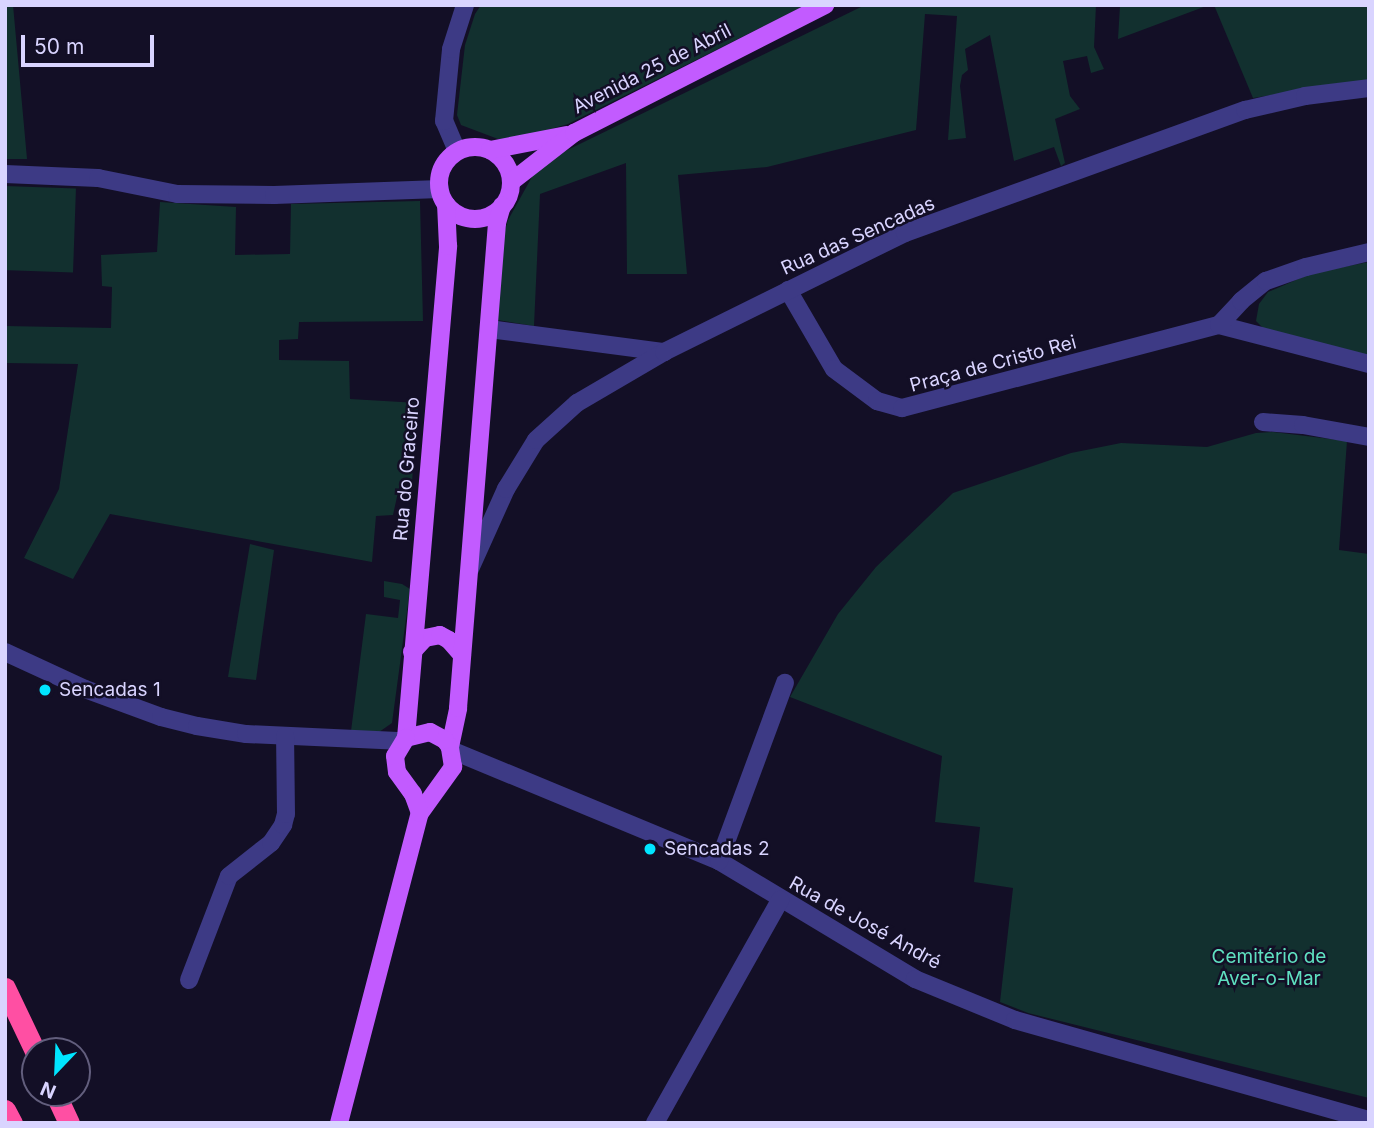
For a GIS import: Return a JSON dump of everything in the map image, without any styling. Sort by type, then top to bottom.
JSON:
[{"type":"highway","points":[[5,988],[28,1037]]},
{"type":"highway","points":[[62,1107],[69,1123]]},
{"type":"highway","points":[[5,1110],[12,1123]]},
{"type":"main road","name":"Avenida 25 de Abril","points":[[511,182],[573,133],[825,5]]},
{"type":"main road","name":"Avenida 25 de Abril","points":[[457,151],[479,147],[490,150],[573,133]]},
{"type":"main road","points":[[339,1123],[420,813],[440,785],[451,755],[463,655],[497,223],[511,182],[505,163],[490,150]]},
{"type":"main road","points":[[457,151],[443,168],[443,196],[454,211],[474,218],[484,217],[502,206]]},
{"type":"main road","name":"Rua do Graceiro","points":[[401,745],[407,716],[448,246],[443,196]]},
{"type":"main road","points":[[412,652],[425,638],[440,635],[449,639],[463,655]]},
{"type":"main road","points":[[420,813],[408,785],[397,772],[401,745],[430,732],[445,740],[451,755]]},
{"type":"main road","points":[[408,785],[424,790],[440,785]]},
{"type":"street","points":[[457,151],[444,121],[451,49],[465,5]]},
{"type":"street","name":"Rua das Sencadas","points":[[468,575],[506,489],[536,440],[577,403],[664,352],[905,233],[1245,110],[1305,96],[1369,88]]},
{"type":"street","points":[[5,174],[98,178],[177,194],[443,196]]},
{"type":"street","points":[[1219,325],[1241,301],[1266,281],[1307,267],[1369,252]]},
{"type":"street","name":"Praça de Cristo Rei","points":[[788,290],[834,369],[877,401],[902,408],[1219,325],[1369,364]]},
{"type":"street","points":[[489,329],[664,352]]},
{"type":"street","points":[[1263,422],[1303,425],[1369,437]]},
{"type":"street","points":[[5,652],[46,673],[161,717],[218,731],[379,741],[401,745]]},
{"type":"street","points":[[719,861],[785,683]]},
{"type":"street","points":[[379,741],[401,729],[407,716]]},
{"type":"street","points":[[189,980],[229,876],[271,842],[283,825],[286,814],[285,736]]},
{"type":"street","name":"Rua de José André","points":[[451,755],[475,761],[719,861],[915,979],[1015,1020],[1369,1120]]},
{"type":"street","points":[[655,1123],[780,900]]},
{"type":"green space","points":[[5,5],[13,5],[27,159],[5,159]]},
{"type":"green space","points":[[481,5],[806,5],[568,124],[506,142],[461,125],[457,115],[465,45],[475,14]]},
{"type":"green space","points":[[865,5],[1096,5],[1094,47],[1104,69],[1091,73],[1087,56],[1063,61],[1070,96],[1080,109],[1055,119],[1065,163],[1061,166],[1054,147],[1014,161],[990,35],[965,49],[968,70],[962,75],[960,86],[966,138],[948,140],[957,16],[925,14],[916,130],[767,167],[678,175],[687,274],[627,274],[626,163],[540,194],[534,326],[497,320],[501,244],[508,220],[533,175],[551,158]]},
{"type":"green space","points":[[1114,5],[1209,5],[1118,39],[1120,6]]},
{"type":"green space","points":[[1214,5],[1369,5],[1369,80],[1253,98]]},
{"type":"green space","points":[[5,186],[76,188],[73,272],[5,270]]},
{"type":"green space","points":[[420,201],[423,321],[299,322],[298,339],[279,340],[279,360],[349,361],[350,399],[418,403],[412,482],[400,483],[393,515],[376,516],[372,562],[110,514],[73,579],[24,558],[59,489],[78,364],[5,363],[5,326],[111,328],[112,287],[102,286],[101,255],[157,252],[160,202],[236,207],[235,255],[290,254],[291,204]]},
{"type":"green space","points":[[1369,262],[1369,356],[1266,331],[1256,321],[1259,304],[1268,292],[1312,273]]},
{"type":"green space","name":"Cemitério de Aver-o-Mar","points":[[1273,432],[1347,441],[1339,550],[1369,554],[1369,1098],[1028,1013],[1000,1002],[1013,888],[974,882],[980,827],[935,822],[942,756],[790,697],[838,614],[876,567],[953,493],[1071,453],[1121,443],[1207,447],[1256,433]]},
{"type":"green space","points":[[250,544],[274,550],[256,680],[228,677]]},
{"type":"green space","points":[[384,581],[402,584],[410,589],[392,723],[379,732],[351,731],[366,614],[398,618],[400,600],[384,597]]},
{"type":"place","name":"Sencadas 1","points":[[45,690]]},
{"type":"place","name":"Sencadas 2","points":[[650,849]]}]
